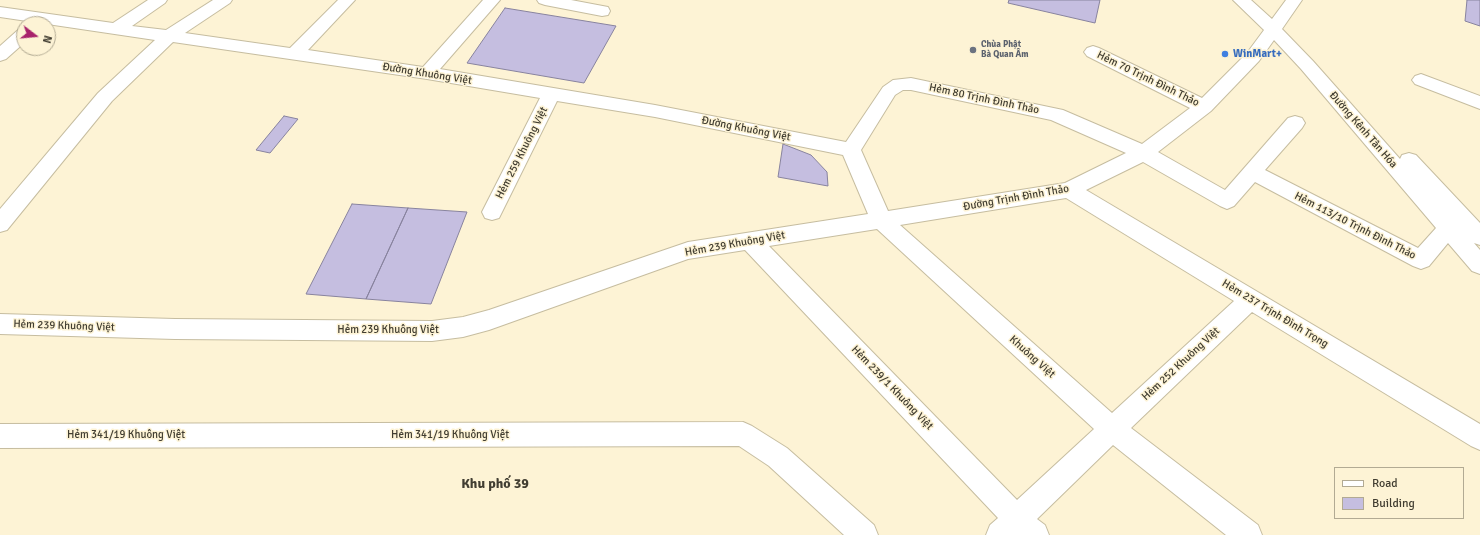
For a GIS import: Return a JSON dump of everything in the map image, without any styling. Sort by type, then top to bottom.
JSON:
[{"type":"street","points":[[117,28],[159,0]]},
{"type":"street","points":[[0,224],[105,97],[169,36],[224,0]]},
{"type":"street","points":[[294,54],[347,0]]},
{"type":"street","points":[[427,73],[492,0]]},
{"type":"street","points":[[545,0],[602,11]]},
{"type":"street","name":"Đường Kênh Tân Hóa","points":[[1241,0],[1277,24],[1480,237]]},
{"type":"street","name":"Đường Kênh Tân Hóa","points":[[1259,0],[1307,65],[1480,265]]},
{"type":"street","name":"Đường Trịnh Đình Thảo","points":[[881,220],[1069,190],[1144,153],[1204,107],[1253,57],[1294,0]]},
{"type":"street","name":"Đường Khuông Việt","points":[[0,12],[17,16]]},
{"type":"street","name":"Đường Khuông Việt","points":[[56,23],[117,28],[427,73],[663,113],[851,150]]},
{"type":"street","points":[[0,55],[16,41]]},
{"type":"street","name":"Hẻm 70 Trịnh Đình Thảo","points":[[1093,52],[1204,107]]},
{"type":"street","points":[[1421,80],[1480,102]]},
{"type":"street","name":"Hẻm 80 Trịnh Đình Thảo","points":[[851,150],[889,91],[898,84],[911,84],[1056,115],[1144,153],[1227,200],[1252,172]]},
{"type":"street","name":"Hẻm 259 Khuông Việt","points":[[492,212],[551,94]]},
{"type":"street","points":[[1252,172],[1295,123]]},
{"type":"street","name":"Khuông Việt","points":[[851,150],[881,220],[1112,430],[1248,535]]},
{"type":"street","name":"Hẻm 113/10 Trịnh Đình Thảo","points":[[1252,172],[1421,260],[1448,228]]},
{"type":"street","name":"Hẻm 237 Trịnh Đình Trọng","points":[[1069,190],[1480,438]]},
{"type":"street","name":"Hẻm 239 Khuông Việt","points":[[0,324],[176,329],[432,331],[463,327],[489,320],[688,251],[881,220]]},
{"type":"street","name":"Hẻm 239/1 Khuông Việt","points":[[750,241],[1017,530]]},
{"type":"street","name":"Hẻm 252 Khuông Việt","points":[[1017,530],[1112,430],[1251,299]]},
{"type":"street","name":"Hẻm 341/19 Khuông Việt","points":[[0,436],[743,434],[778,457],[864,535]]},
{"type":"building","points":[[1009,0],[1100,0],[1095,23],[1008,3]]},
{"type":"building","points":[[1467,0],[1480,0],[1480,26],[1465,21]]},
{"type":"building","points":[[505,8],[616,26],[584,83],[467,63]]},
{"type":"building","points":[[284,116],[298,119],[270,153],[256,150]]},
{"type":"building","points":[[783,144],[811,155],[827,172],[828,186],[778,177]]},
{"type":"building","points":[[352,204],[408,208],[366,299],[306,294]]},
{"type":"building","points":[[408,208],[467,212],[431,304],[366,299]]},
{"type":"place","name":"Chùa Phật Bà Quan Âm","points":[[973,50]]},
{"type":"place","name":"WinMart+","points":[[1225,54]]},
{"type":"district","name":"Khu phố 39","points":[[495,484]]}]
